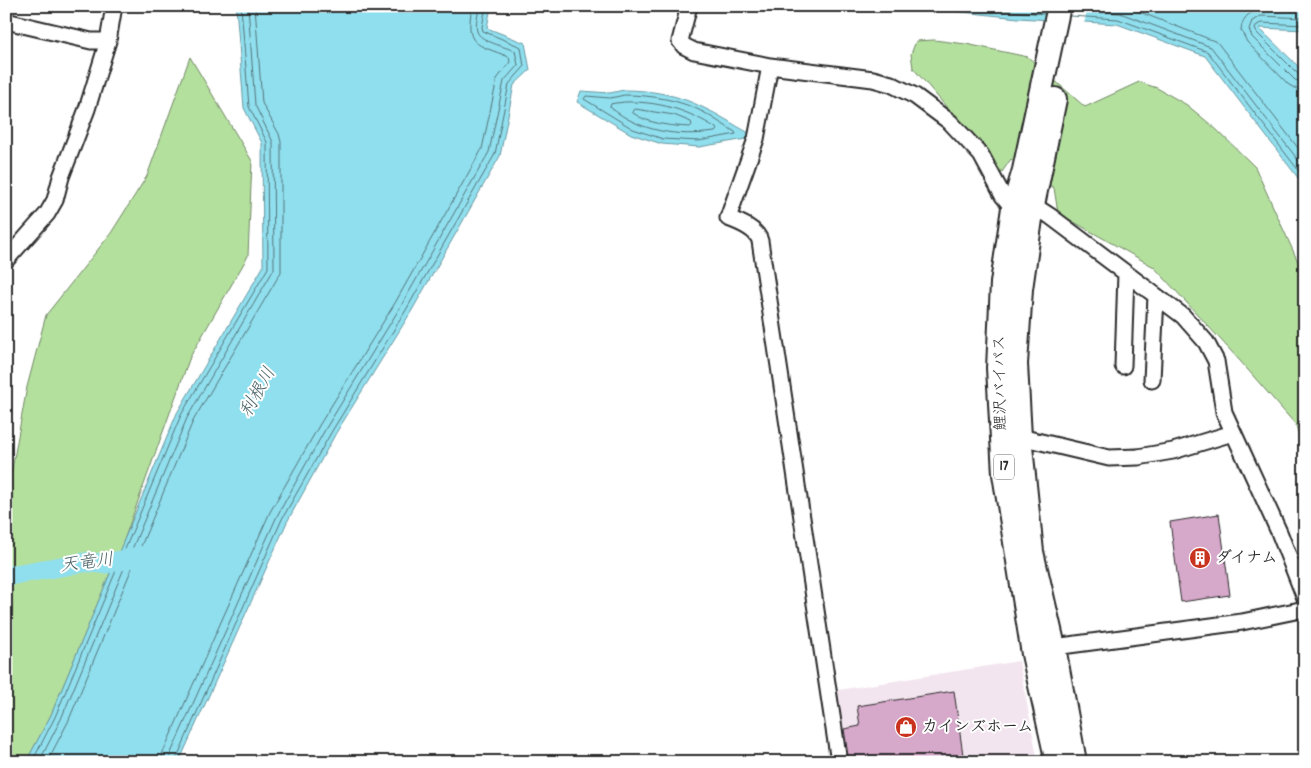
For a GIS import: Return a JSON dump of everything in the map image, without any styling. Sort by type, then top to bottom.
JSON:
[{"type":"highway","name":"鯉沢バイパス","points":[[1031,175],[1059,6]]},
{"type":"highway","name":"鯉沢バイパス","points":[[1057,762],[1034,654],[1004,474],[998,368],[1002,283],[1074,6]]},
{"type":"highway","name":"鯉沢バイパス","points":[[1023,207],[1017,355],[1020,437],[1032,552],[1054,647],[1075,762]]},
{"type":"street","points":[[6,260],[47,214],[55,200],[60,177],[87,109],[108,41],[114,6]]},
{"type":"street","points":[[689,6],[680,41],[684,46],[694,51],[770,66],[873,79],[891,84],[915,96],[950,122],[981,155],[1003,196],[1023,207],[1050,216],[1183,316],[1206,342],[1216,361],[1224,412],[1279,532],[1305,598]]},
{"type":"street","points":[[6,21],[91,41],[108,41]]},
{"type":"street","points":[[770,66],[756,139],[728,218],[759,236],[839,762]]},
{"type":"street","points":[[1123,366],[1126,273]]},
{"type":"street","points":[[1152,380],[1156,296]]},
{"type":"street","points":[[1020,437],[1109,458],[1138,457],[1174,451],[1233,433]]},
{"type":"street","points":[[1054,647],[1242,622],[1305,608]]},
{"type":"shaded area","points":[[1019,661],[1038,762],[843,762],[832,691]]},
{"type":"green space","points":[[934,40],[966,44],[1028,57],[1085,107],[1139,82],[1157,88],[1187,105],[1216,129],[1255,167],[1305,277],[1305,460],[1296,425],[1154,267],[1058,213],[1054,188],[1011,159],[1002,172],[913,68],[911,54],[916,41]]},
{"type":"green space","points":[[190,57],[252,161],[248,256],[190,357],[124,540],[51,715],[26,762],[6,762],[6,502],[27,387],[46,315],[111,233],[147,176]]},
{"type":"water","name":"利根川","points":[[236,6],[491,6],[487,28],[525,43],[530,70],[514,85],[500,156],[411,312],[336,433],[287,522],[179,762],[26,762],[51,715],[177,413],[263,267],[262,143],[244,108]]},
{"type":"water","points":[[907,6],[1305,6],[1305,30],[1259,28],[1305,73],[1305,187],[1205,56],[1117,24],[1018,18]]},
{"type":"water","points":[[624,90],[655,92],[695,103],[749,133],[746,139],[699,147],[662,144],[631,134],[577,102],[581,91],[610,93]]},
{"type":"pier","points":[[1048,6],[1088,6],[1084,24],[1044,22]]},
{"type":"building","name":"ダイナム","points":[[1219,514],[1230,595],[1181,602],[1170,522]]},
{"type":"building","name":"カインズホーム","points":[[954,691],[964,762],[849,762],[844,729],[860,726],[857,706]]},
{"type":"waterway","name":"天竜川","points":[[6,576],[87,562],[104,564],[141,556]]},
{"type":"place","name":"ダイナム","points":[[1200,558]]},
{"type":"place","name":"カインズホーム","points":[[906,727]]}]
